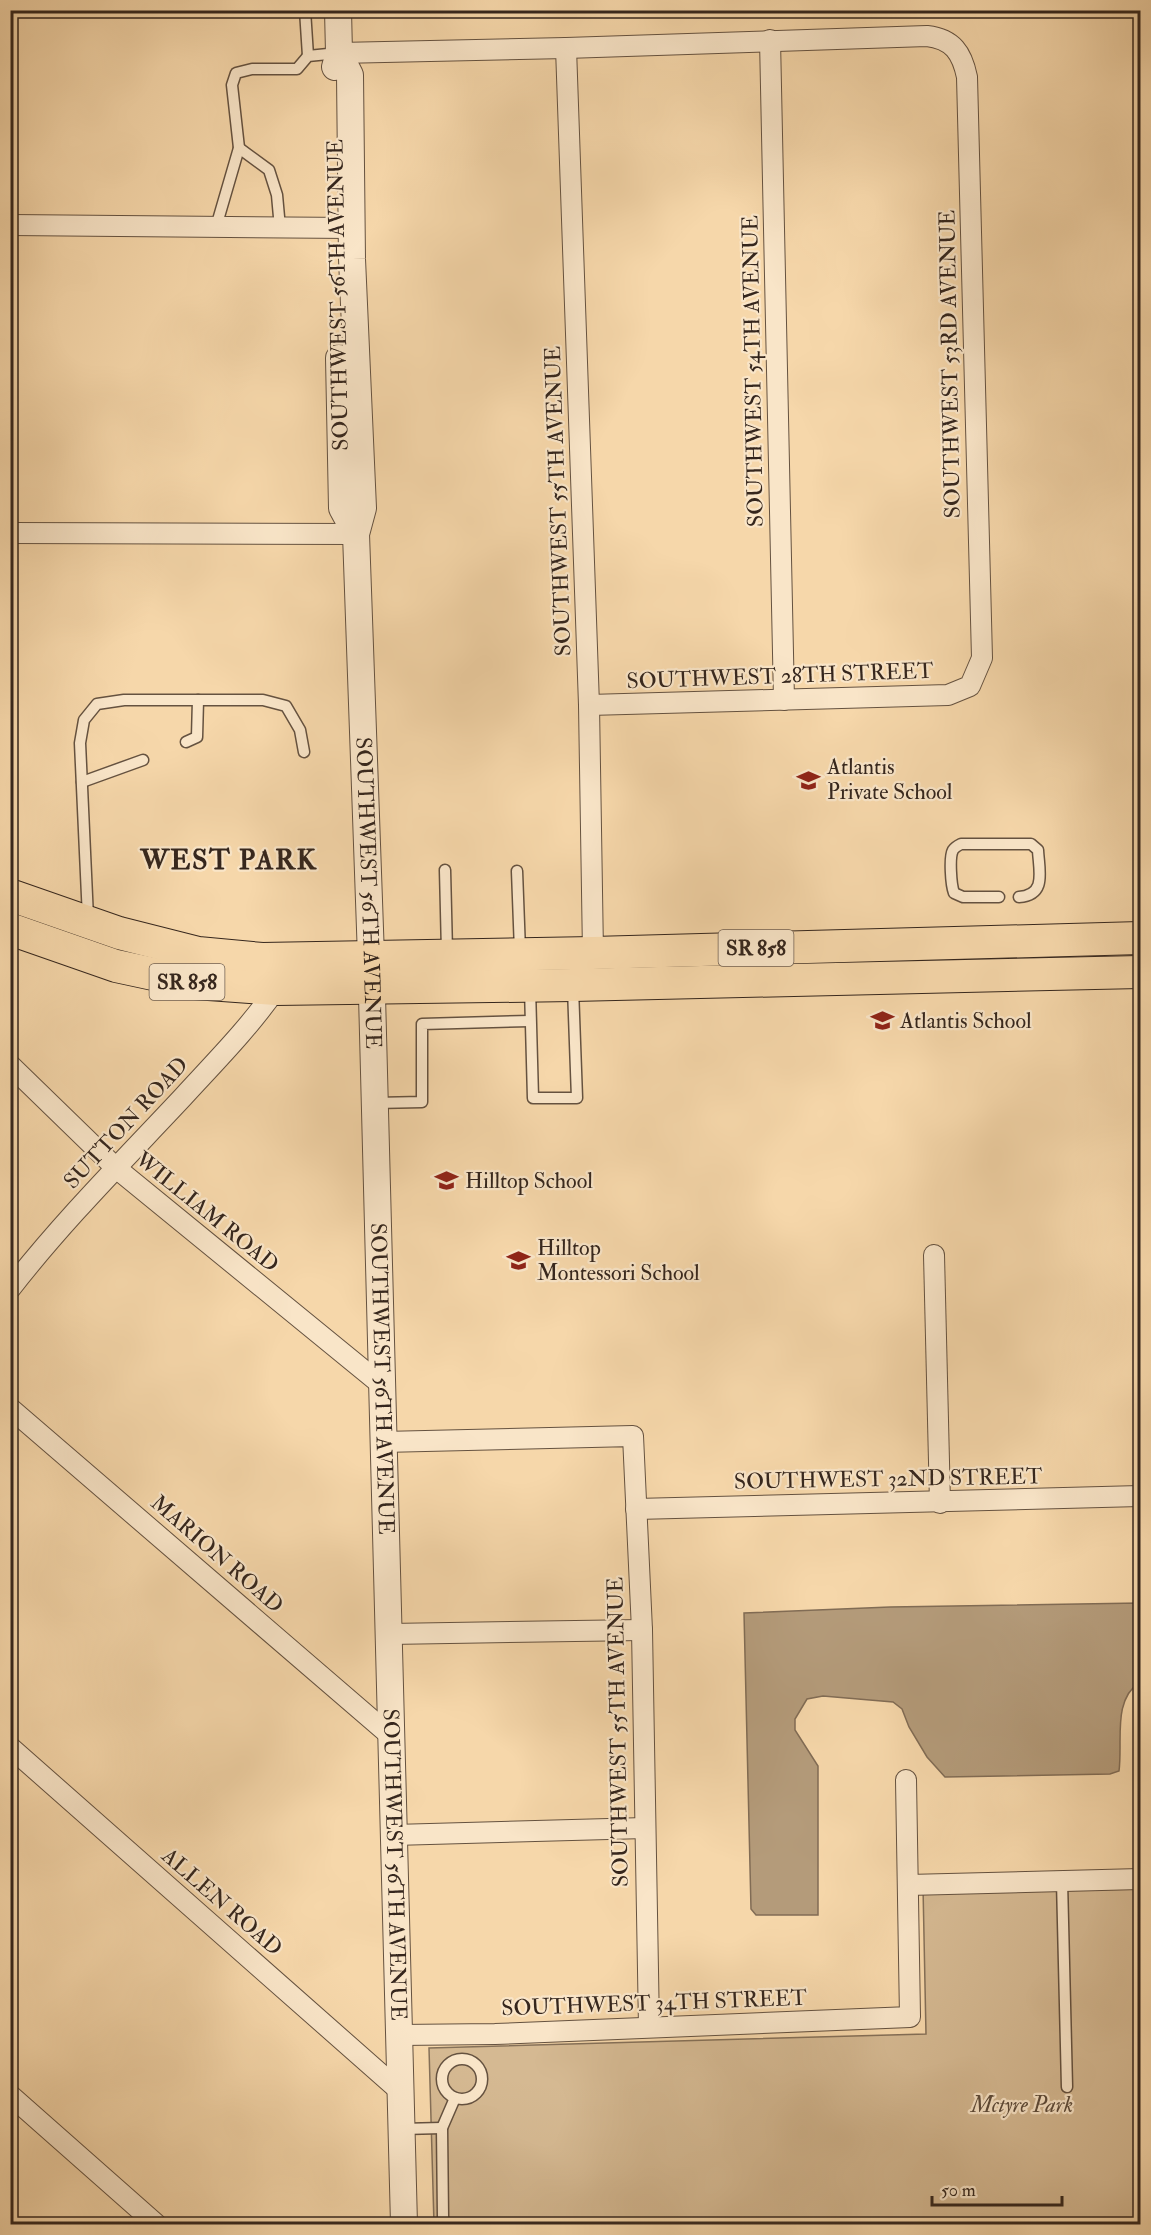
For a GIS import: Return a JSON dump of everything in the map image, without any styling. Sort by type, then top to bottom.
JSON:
[{"type":"main road","name":"SR 858","points":[[10,895],[119,933],[198,952],[262,959],[593,953],[1140,938]]},
{"type":"main road","name":"SR 858","points":[[10,929],[116,966],[195,983],[276,990],[1140,972]]},
{"type":"street","name":"SOUTHWEST 56TH AVENUE","points":[[338,10],[339,53],[350,75],[345,229],[363,508],[356,534],[375,1103],[404,2224]]},
{"type":"street","name":"SOUTHWEST 53RD AVENUE","points":[[770,40],[927,36],[951,43],[964,60],[967,77],[982,658],[970,686]]},
{"type":"street","points":[[339,53],[566,48],[770,40]]},
{"type":"street","name":"SOUTHWEST 54TH AVENUE","points":[[770,40],[784,700]]},
{"type":"street","name":"SOUTHWEST 55TH AVENUE","points":[[566,48],[589,705],[593,953]]},
{"type":"street","points":[[10,225],[345,229]]},
{"type":"street","points":[[10,533],[356,534]]},
{"type":"street","name":"SOUTHWEST 28TH STREET","points":[[589,705],[948,695],[970,686]]},
{"type":"street","name":"SUTTON ROAD","points":[[10,1289],[116,1168],[255,1020],[276,990]]},
{"type":"street","name":"WILLIAM ROAD","points":[[10,1065],[116,1168],[382,1386]]},
{"type":"street","points":[[934,1255],[940,1503]]},
{"type":"street","name":"MARION ROAD","points":[[10,1408],[392,1737]]},
{"type":"street","name":"SOUTHWEST 55TH AVENUE","points":[[383,1442],[633,1436],[642,1630],[649,2027]]},
{"type":"street","name":"SOUTHWEST 32ND STREET","points":[[636,1509],[940,1503],[1140,1496]]},
{"type":"street","points":[[389,1634],[642,1630]]},
{"type":"street","name":"ALLEN ROAD","points":[[10,1748],[401,2092]]},
{"type":"street","points":[[906,1780],[908,1885],[1140,1880]]},
{"type":"street","points":[[394,1835],[645,1828]]},
{"type":"street","name":"SOUTHWEST 34TH STREET","points":[[399,2035],[495,2034],[910,2017],[908,1885]]},
{"type":"street","points":[[10,2095],[156,2224]]},
{"type":"lane","points":[[216,227],[239,148],[232,85],[236,73],[252,69],[297,69],[308,56],[305,10]]},
{"type":"lane","points":[[308,56],[339,53]]},
{"type":"lane","points":[[239,148],[269,170],[277,195],[280,228]]},
{"type":"lane","points":[[88,922],[80,744],[84,720],[97,704],[124,700],[263,700],[286,706],[300,730],[304,752]]},
{"type":"lane","points":[[186,742],[197,737],[198,700]]},
{"type":"lane","points":[[82,782],[143,760]]},
{"type":"lane","points":[[999,897],[963,897],[954,893],[951,886],[951,852],[954,848],[960,844],[1032,844],[1038,850],[1039,883],[1036,890],[1019,897]]},
{"type":"lane","points":[[445,870],[447,955]]},
{"type":"lane","points":[[517,871],[520,954]]},
{"type":"lane","points":[[530,986],[533,1098],[577,1098],[573,985]]},
{"type":"lane","points":[[375,1103],[422,1102],[422,1024],[530,1021]]},
{"type":"lane","points":[[1062,1881],[1068,2087]]},
{"type":"lane","points":[[445,2224],[442,2217],[442,2128],[455,2098]]},
{"type":"lane","points":[[402,2129],[442,2128]]},
{"type":"green space","name":"Mctyre Park","points":[[1140,1881],[1140,2224],[434,2224],[429,2048],[926,2034],[923,1887]]},
{"type":"shaded area","points":[[1140,1603],[1140,1682],[1125,1699],[1120,1722],[1119,1771],[1110,1774],[945,1777],[927,1757],[909,1727],[902,1709],[893,1702],[823,1696],[807,1699],[795,1719],[795,1730],[818,1766],[818,1915],[756,1915],[751,1909],[744,1613],[890,1607]]},
{"type":"place","name":"Atlantis Private School","points":[[809,780]]},
{"type":"place","name":"Atlantis School","points":[[882,1021]]},
{"type":"place","name":"Hilltop School","points":[[447,1181]]},
{"type":"place","name":"Hilltop Montessori School","points":[[519,1261]]},
{"type":"district","name":"WEST PARK","points":[[229,860]]}]
